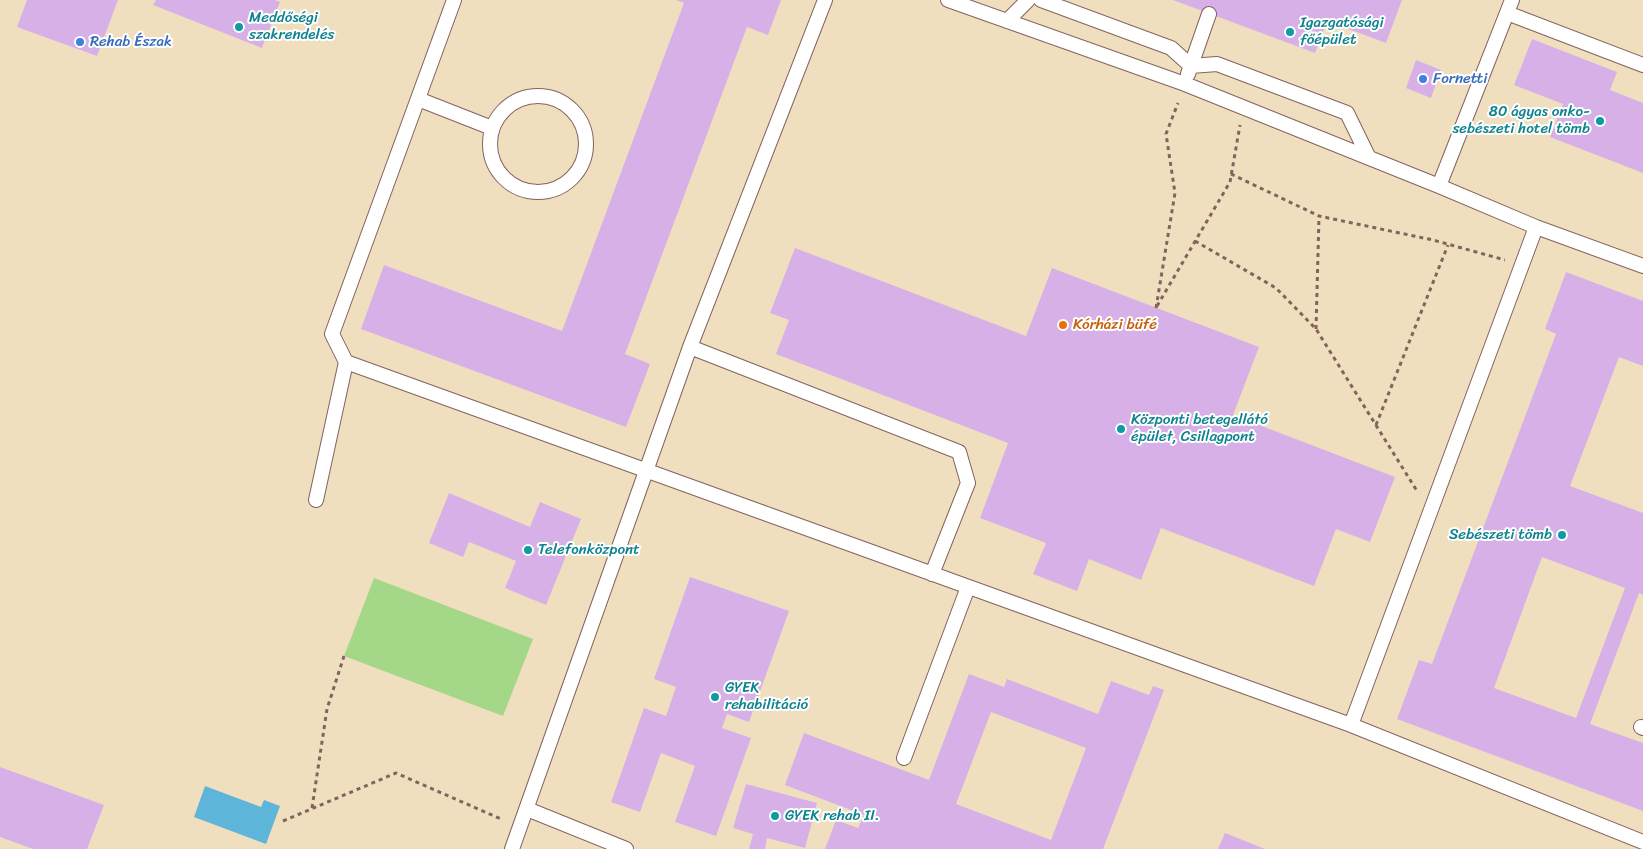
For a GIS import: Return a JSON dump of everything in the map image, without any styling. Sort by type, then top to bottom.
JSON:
[{"type":"lane","points":[[316,500],[346,362],[332,334],[454,0]]},
{"type":"lane","points":[[512,849],[690,347],[825,0]]},
{"type":"lane","points":[[948,0],[1185,84],[1536,227],[1643,266]]},
{"type":"lane","points":[[1007,21],[1028,0]]},
{"type":"lane","points":[[1041,0],[1171,48],[1191,66],[1217,64],[1347,113],[1369,158]]},
{"type":"lane","points":[[1439,186],[1509,6],[1643,65]]},
{"type":"lane","points":[[1185,84],[1209,14]]},
{"type":"lane","points":[[539,95],[554,98],[568,105],[578,116],[585,130],[587,145],[584,160],[576,175],[563,186],[548,192],[522,190],[514,187],[501,176],[492,161],[489,145],[492,128],[499,114],[510,104],[524,97],[539,95]]},
{"type":"lane","points":[[418,99],[492,128]]},
{"type":"lane","points":[[1351,725],[1536,227]]},
{"type":"lane","points":[[690,347],[959,452],[968,483],[932,574]]},
{"type":"lane","points":[[346,362],[1351,725],[1643,842]]},
{"type":"lane","points":[[904,758],[968,587]]},
{"type":"lane","points":[[527,809],[626,849]]},
{"type":"path","points":[[1185,84],[1166,134],[1175,193],[1156,308],[1230,182],[1243,108]]},
{"type":"path","points":[[1231,174],[1319,216],[1522,264]]},
{"type":"path","points":[[1316,329],[1319,216]]},
{"type":"path","points":[[1195,241],[1276,288],[1316,329],[1430,512]]},
{"type":"path","points":[[1376,425],[1448,245]]},
{"type":"path","points":[[312,809],[327,709],[344,656]]},
{"type":"path","points":[[283,821],[396,773],[520,827]]},
{"type":"green space","points":[[374,578],[533,639],[503,716],[344,656]]},
{"type":"water","points":[[205,786],[261,807],[264,800],[280,806],[266,844],[194,817]]},
{"type":"building","name":"Rehab Észak","points":[[27,0],[118,0],[97,56],[17,27]]},
{"type":"building","name":"Meddőségi szakrendelés","points":[[156,0],[275,0],[280,2],[262,48],[153,5]]},
{"type":"building","points":[[676,0],[781,0],[768,35],[747,27],[625,354],[650,364],[626,427],[361,329],[384,265],[562,331],[684,3]]},
{"type":"building","name":"Igazgatósági főépület","points":[[1173,0],[1402,0],[1386,43],[1327,21],[1315,53]]},
{"type":"building","name":"80 ágyas onko- sebészeti hotel tömb","points":[[1532,39],[1617,72],[1610,90],[1643,103],[1643,173],[1550,137],[1563,104],[1514,85]]},
{"type":"building","name":"Fornetti","points":[[1416,60],[1441,70],[1431,98],[1406,88]]},
{"type":"building","name":"Központi betegellátó épület, Csillagpont","points":[[795,248],[1026,336],[1052,268],[1259,347],[1233,415],[1395,477],[1370,542],[1336,529],[1314,586],[1161,528],[1141,580],[1089,559],[1077,591],[1033,574],[1046,543],[980,518],[1008,443],[776,354],[789,320],[770,313]]},
{"type":"building","name":"Sebészeti tömb","points":[[1566,272],[1643,301],[1643,366],[1619,357],[1570,486],[1643,513],[1643,595],[1639,593],[1590,724],[1643,743],[1643,811],[1397,719],[1419,660],[1432,664],[1556,334],[1545,329]],"holes":[[[1542,557],[1625,588],[1576,718],[1494,688]]]},
{"type":"building","name":"Telefonközpont","points":[[449,493],[530,527],[540,502],[581,519],[546,605],[505,588],[516,561],[469,542],[463,557],[429,543]]},
{"type":"building","name":"GYEK rehabilitáció","points":[[690,577],[789,611],[749,722],[727,714],[722,728],[751,738],[716,836],[675,822],[695,766],[661,753],[640,812],[611,802],[644,708],[666,716],[676,687],[654,679]]},
{"type":"building","points":[[969,674],[1004,687],[1007,679],[1098,714],[1111,681],[1149,695],[1153,686],[1164,690],[1103,849],[825,849],[836,820],[858,828],[864,815],[785,785],[804,733],[929,780]],"holes":[[[991,712],[1086,748],[1051,840],[956,804]]]},
{"type":"building","points":[[0,767],[104,805],[87,849],[33,849],[0,837]]},
{"type":"building","name":"GYEK rehab II.","points":[[746,784],[817,803],[805,848],[767,838],[765,849],[749,849],[753,834],[733,828]]},
{"type":"building","points":[[1225,833],[1265,849],[1218,849]]},
{"type":"place","name":"Meddőségi szakrendelés","points":[[239,27]]},
{"type":"place","name":"Igazgatósági főépület","points":[[1290,32]]},
{"type":"place","name":"Rehab Észak","points":[[80,42]]},
{"type":"place","name":"Fornetti","points":[[1423,79]]},
{"type":"place","name":"80 ágyas onko- sebészeti hotel tömb","points":[[1600,121]]},
{"type":"place","name":"Kórházi büfé","points":[[1063,325]]},
{"type":"place","name":"Központi betegellátó épület, Csillagpont","points":[[1121,429]]},
{"type":"place","name":"Sebészeti tömb","points":[[1562,535]]},
{"type":"place","name":"Telefonközpont","points":[[528,550]]},
{"type":"place","name":"GYEK rehabilitáció","points":[[715,697]]},
{"type":"place","name":"GYEK rehab II.","points":[[775,816]]}]
